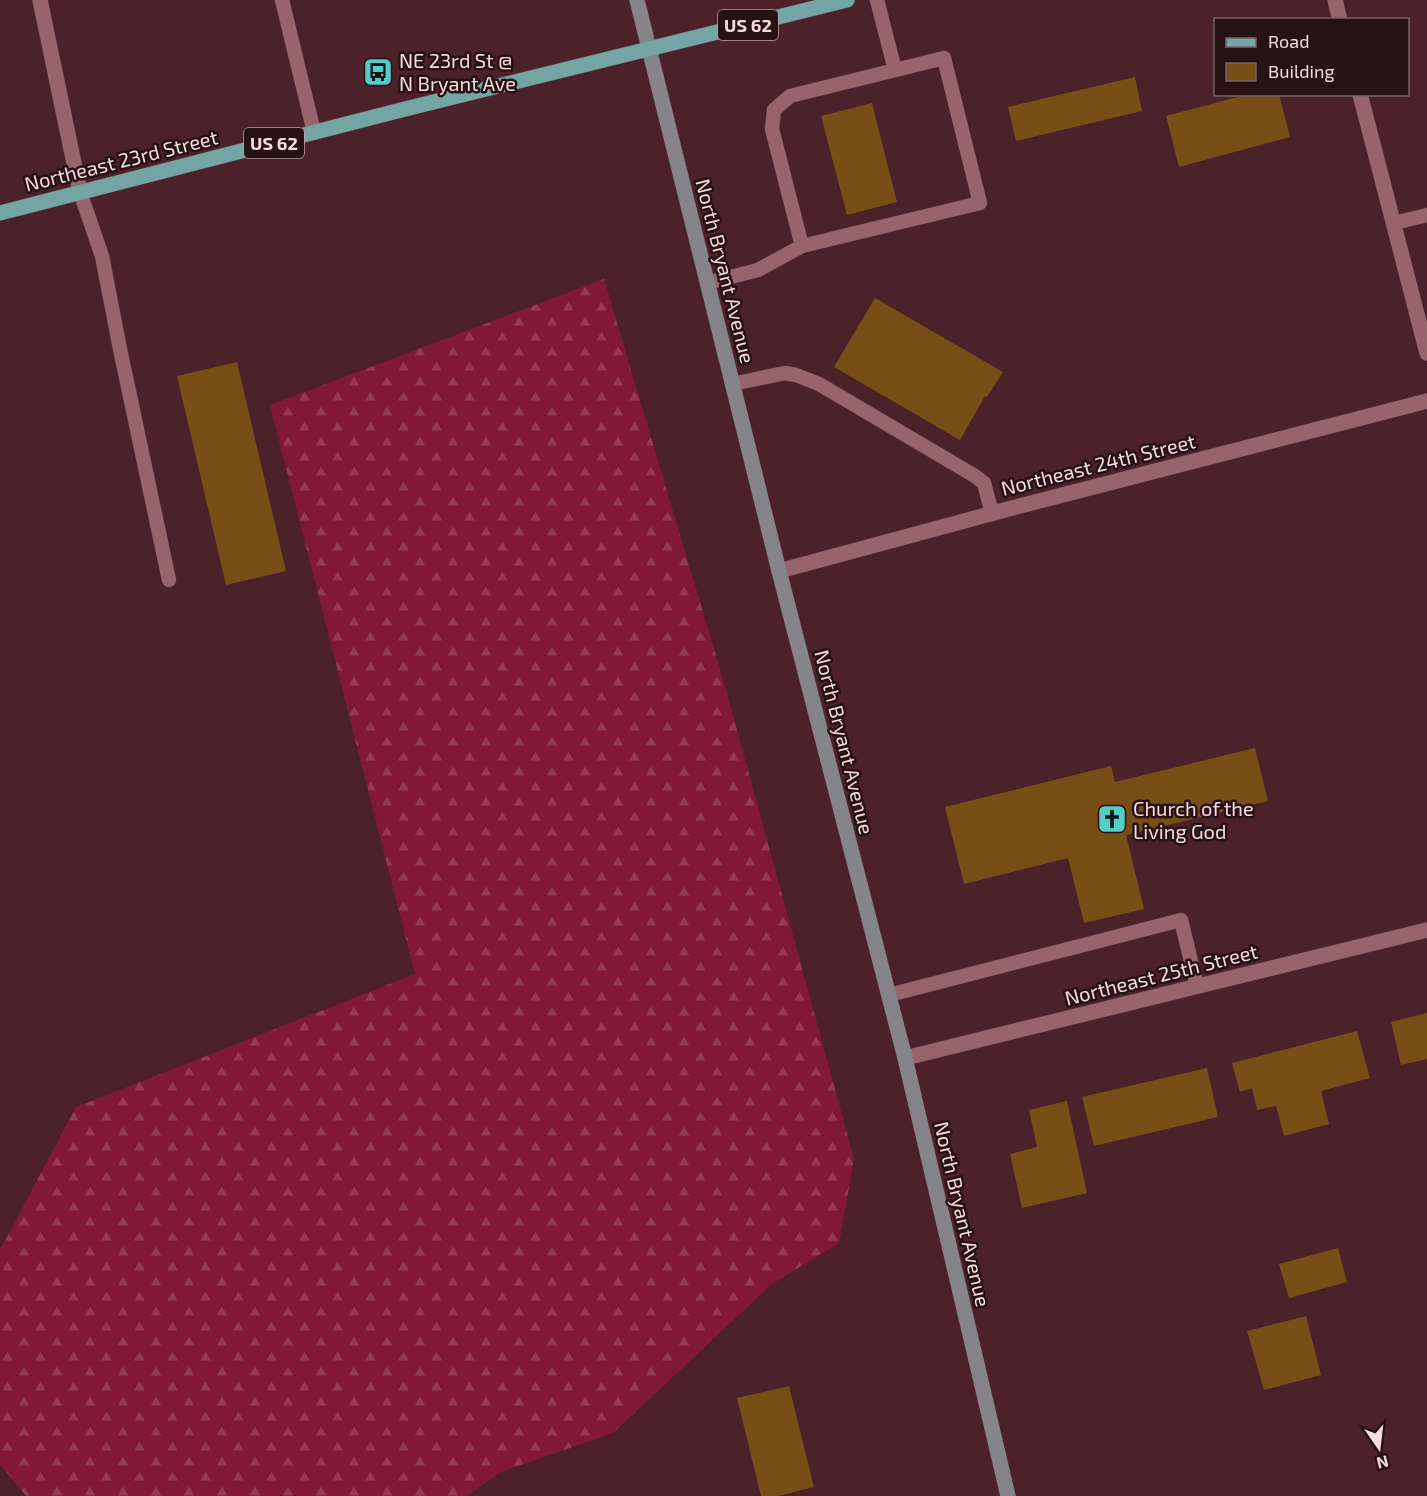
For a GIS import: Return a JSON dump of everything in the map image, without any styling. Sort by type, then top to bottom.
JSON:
[{"type":"main road","name":"Northeast 23rd Street","points":[[0,213],[314,132],[847,0]]},
{"type":"street","points":[[40,0],[80,192]]},
{"type":"street","name":"North Bryant Avenue","points":[[637,0],[779,571],[905,1058],[1008,1496]]},
{"type":"street","points":[[1335,0],[1340,18]]},
{"type":"street","points":[[1361,96],[1394,223],[1421,305],[1427,353]]},
{"type":"street","name":"Northeast 24th Street","points":[[779,571],[992,513],[1427,401]]},
{"type":"street","name":"Northeast 25th Street","points":[[905,1058],[1427,930]]},
{"type":"lane","points":[[282,0],[314,132]]},
{"type":"lane","points":[[877,0],[895,70]]},
{"type":"lane","points":[[707,283],[758,270],[802,246],[980,202],[944,58],[790,96],[774,110],[772,129],[802,246]]},
{"type":"lane","points":[[80,192],[102,256],[169,580]]},
{"type":"lane","points":[[1394,223],[1427,215]]},
{"type":"lane","points":[[732,384],[785,373],[819,384],[975,476],[984,483],[992,513]]},
{"type":"lane","points":[[889,995],[1181,920],[1197,986]]},
{"type":"green space","points":[[604,279],[725,686],[854,1159],[839,1243],[772,1284],[613,1433],[501,1472],[467,1496],[26,1496],[0,1464],[0,1250],[76,1107],[415,974],[270,405]]},
{"type":"building","points":[[1135,77],[1142,111],[1016,141],[1008,107]]},
{"type":"building","points":[[1241,96],[1280,96],[1290,137],[1179,167],[1166,116]]},
{"type":"building","points":[[872,103],[897,202],[847,215],[821,116]]},
{"type":"building","points":[[875,298],[1003,372],[987,397],[985,396],[960,440],[834,367]]},
{"type":"building","points":[[237,362],[286,571],[226,585],[177,376]]},
{"type":"building","points":[[1255,748],[1268,801],[1126,835],[1144,909],[1084,923],[1068,858],[964,884],[945,807],[1111,766],[1115,782]]},
{"type":"building","points":[[1427,1013],[1427,1059],[1401,1065],[1391,1022]]},
{"type":"building","points":[[1357,1031],[1370,1078],[1321,1091],[1329,1124],[1284,1136],[1276,1106],[1257,1110],[1252,1088],[1240,1092],[1232,1063]]},
{"type":"building","points":[[1207,1068],[1218,1117],[1094,1146],[1082,1097]]},
{"type":"building","points":[[1067,1101],[1087,1193],[1022,1208],[1010,1154],[1037,1147],[1029,1110]]},
{"type":"building","points":[[1338,1248],[1347,1282],[1289,1298],[1279,1264]]},
{"type":"building","points":[[1306,1316],[1321,1375],[1264,1390],[1247,1331]]},
{"type":"building","points":[[789,1386],[814,1487],[778,1496],[761,1496],[737,1398]]},
{"type":"place","name":"NE 23rd St @ N Bryant Ave","points":[[378,72]]},
{"type":"place","name":"Church of the Living God","points":[[1112,819]]}]
